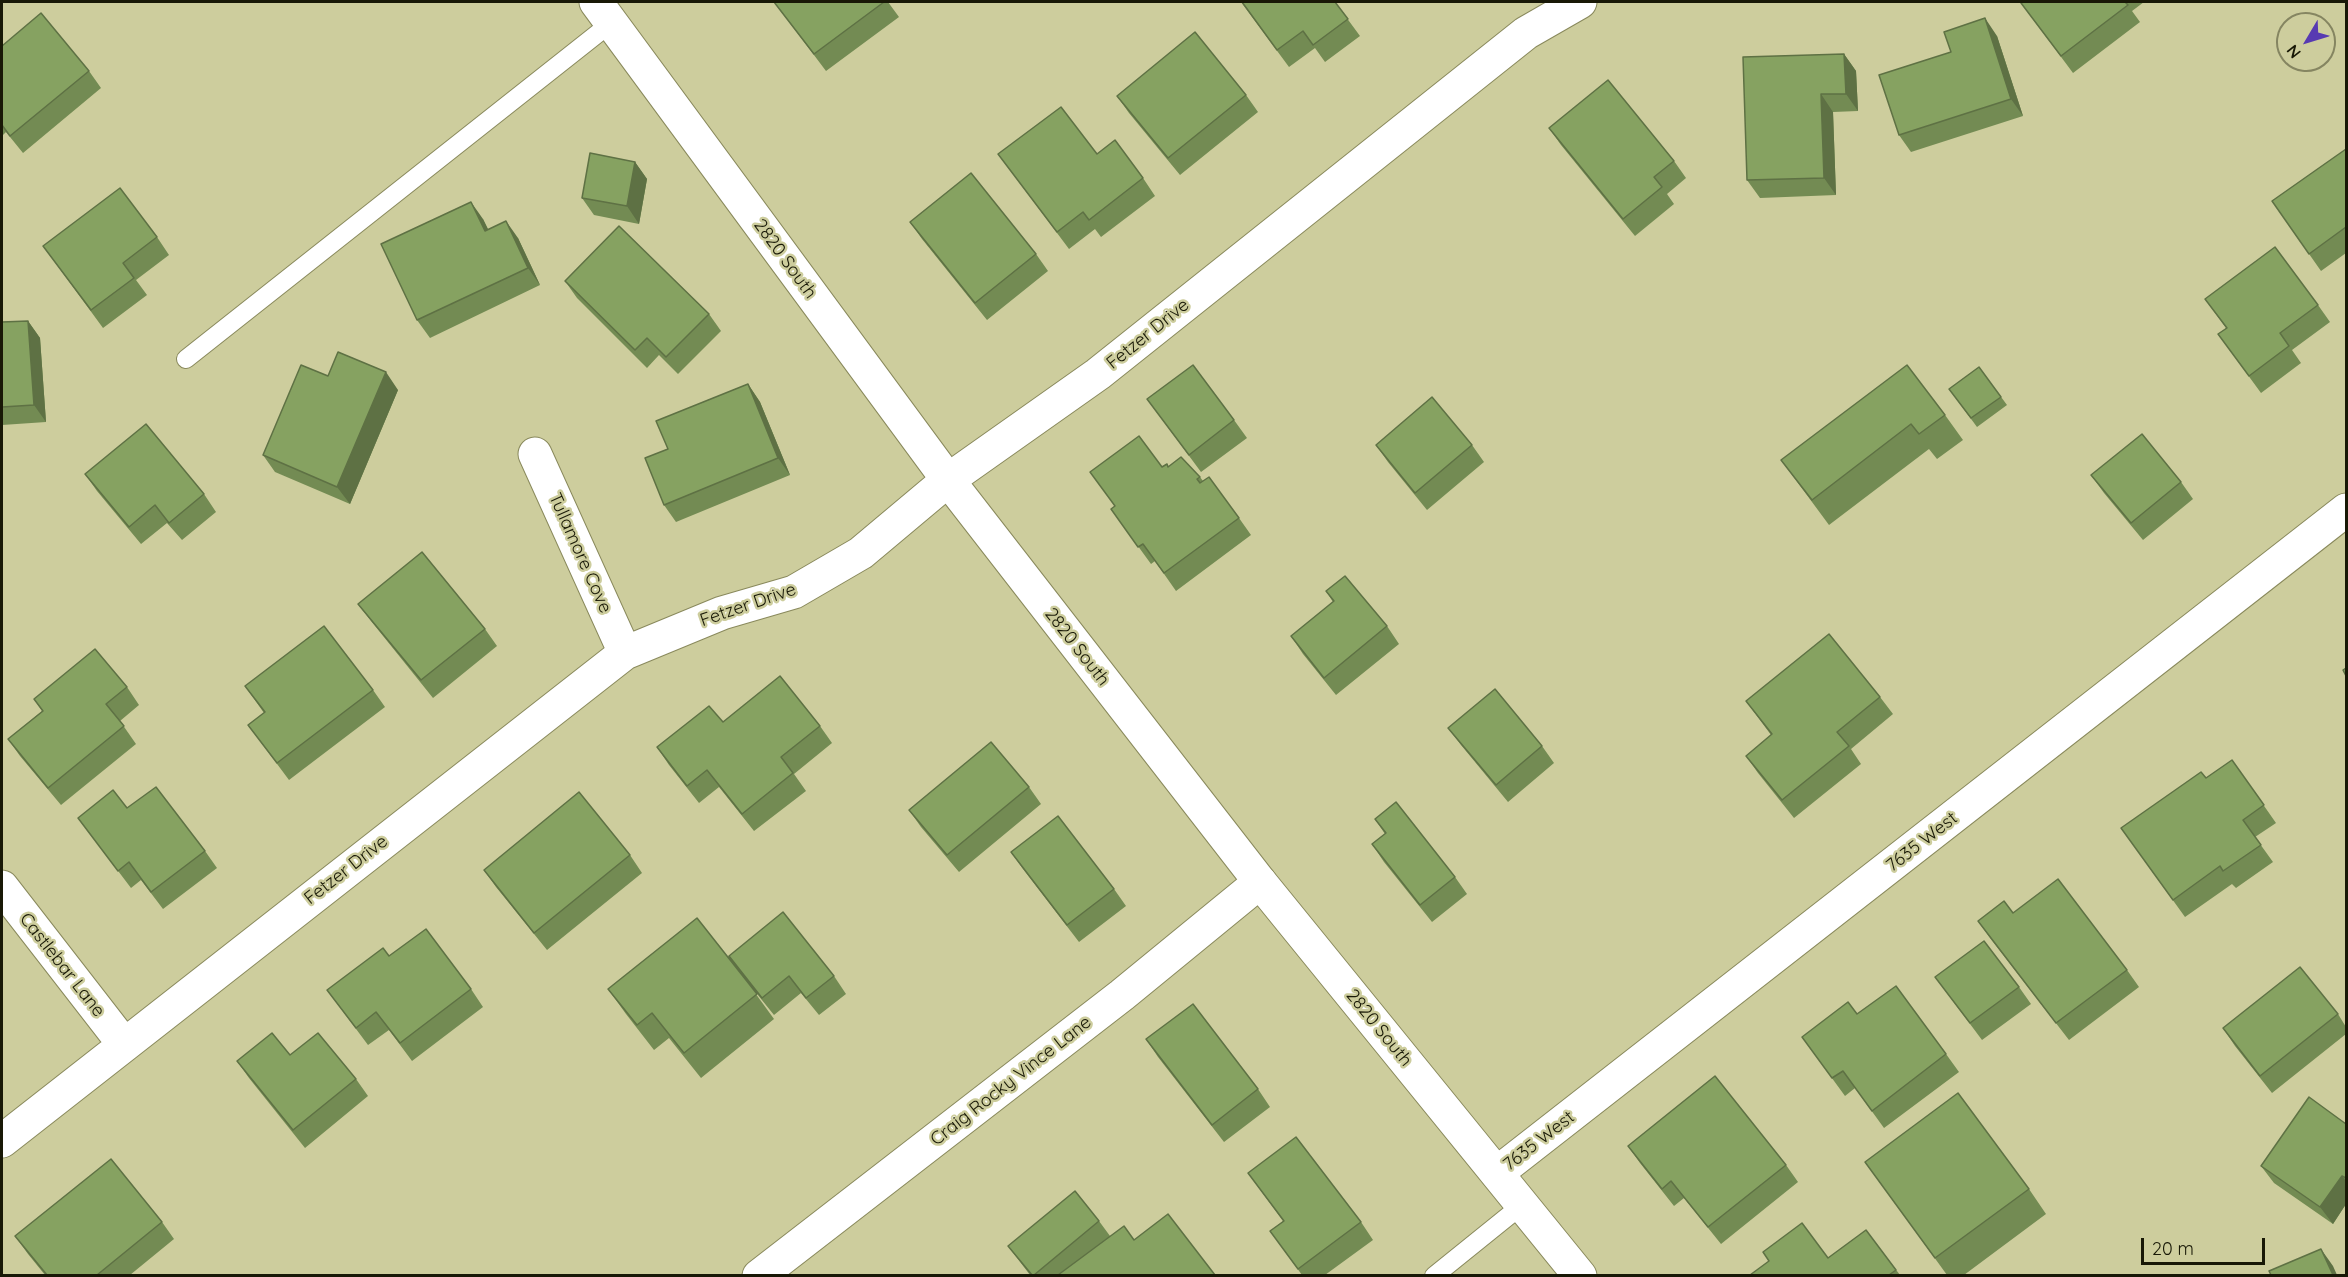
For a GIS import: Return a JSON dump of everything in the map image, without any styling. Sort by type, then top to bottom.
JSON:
[{"type":"street","name":"Fetzer Drive","points":[[2,1141],[123,1043],[625,653],[722,613],[794,592],[861,553],[948,480],[1098,374],[1526,33],[1580,2]]},
{"type":"street","name":"2820 South","points":[[605,9],[948,480],[1260,882],[1580,1275]]},
{"type":"street","name":"Tullamore Cove","points":[[535,454],[625,653]]},
{"type":"street","name":"7635 West","points":[[1497,1173],[2346,510]]},
{"type":"street","name":"Craig Rocky Vince Lane","points":[[759,1275],[1122,995],[1260,882]]},
{"type":"street","name":"Castlebar Lane","points":[[2,887],[123,1043]]},
{"type":"lane","points":[[186,359],[605,9]]},
{"type":"lane","points":[[1434,1275],[1522,1205]]},
{"type":"building","points":[[774,2],[884,2],[814,54]]},
{"type":"building","points":[[1242,2],[1335,2],[1348,19],[1313,45],[1303,31],[1277,50]]},
{"type":"building","points":[[2125,2],[2128,5],[2061,56],[2021,3]]},
{"type":"building","points":[[41,13],[89,71],[10,136],[2,125],[2,46]]},
{"type":"building","points":[[1985,18],[2011,99],[1899,135],[1879,75],[1951,52],[1944,32]]},
{"type":"building","points":[[1195,32],[1246,95],[1168,158],[1117,96]]},
{"type":"building","points":[[1844,54],[1846,94],[1821,94],[1824,178],[1747,180],[1743,57]]},
{"type":"building","points":[[1608,80],[1674,161],[1654,177],[1662,187],[1623,219],[1549,128]]},
{"type":"building","points":[[1061,107],[1097,154],[1115,140],[1143,178],[1089,220],[1083,212],[1057,232],[998,154]]},
{"type":"building","points":[[2346,149],[2346,227],[2309,254],[2272,201]]},
{"type":"building","points":[[590,153],[635,162],[627,206],[582,198]]},
{"type":"building","points":[[971,173],[1036,254],[975,303],[910,222]]},
{"type":"building","points":[[120,188],[157,237],[123,263],[134,278],[91,310],[43,246]]},
{"type":"building","points":[[471,202],[485,231],[506,221],[528,268],[417,320],[381,244]]},
{"type":"building","points":[[619,226],[709,314],[666,357],[647,338],[635,350],[565,281]]},
{"type":"building","points":[[2275,247],[2318,305],[2280,333],[2289,346],[2249,376],[2218,334],[2227,328],[2205,299]]},
{"type":"building","points":[[28,321],[34,405],[2,407],[2,322]]},
{"type":"building","points":[[338,352],[386,372],[337,487],[263,455],[301,365],[328,376]]},
{"type":"building","points":[[1193,365],[1234,420],[1189,455],[1147,399]]},
{"type":"building","points":[[1907,365],[1945,415],[1919,434],[1911,424],[1812,500],[1781,460]]},
{"type":"building","points":[[1979,367],[2001,397],[1971,418],[1949,389]]},
{"type":"building","points":[[748,384],[778,458],[664,505],[645,458],[668,449],[656,421]]},
{"type":"building","points":[[1432,397],[1472,445],[1415,493],[1376,445]]},
{"type":"building","points":[[146,424],[204,494],[169,523],[155,505],[129,527],[85,474]]},
{"type":"building","points":[[2142,434],[2181,482],[2131,523],[2091,475]]},
{"type":"building","points":[[1139,436],[1162,467],[1167,464],[1168,467],[1181,457],[1200,477],[1197,479],[1200,483],[1209,477],[1239,518],[1164,573],[1143,544],[1138,547],[1111,509],[1115,506],[1090,472]]},
{"type":"building","points":[[422,552],[485,629],[421,680],[358,604]]},
{"type":"building","points":[[1345,576],[1387,626],[1324,678],[1291,636],[1334,601],[1326,591]]},
{"type":"building","points":[[324,626],[373,690],[277,763],[248,725],[265,712],[245,686]]},
{"type":"building","points":[[1829,634],[1880,697],[1837,732],[1849,746],[1782,800],[1746,756],[1772,734],[1746,701]]},
{"type":"building","points":[[95,649],[127,687],[106,704],[124,726],[48,788],[8,739],[43,711],[34,699]]},
{"type":"building","points":[[780,676],[820,726],[781,757],[793,773],[742,814],[707,770],[687,786],[657,747],[709,706],[723,722]]},
{"type":"building","points":[[1495,689],[1542,746],[1496,785],[1448,728]]},
{"type":"building","points":[[991,742],[1029,787],[947,855],[909,810]]},
{"type":"building","points":[[2232,760],[2264,805],[2243,820],[2261,845],[2223,871],[2220,866],[2173,900],[2121,828],[2201,772],[2206,778]]},
{"type":"building","points":[[156,787],[205,851],[151,892],[129,862],[118,871],[78,818],[113,790],[127,808]]},
{"type":"building","points":[[579,792],[630,855],[534,933],[484,870]]},
{"type":"building","points":[[1396,802],[1455,877],[1420,905],[1372,844],[1386,833],[1375,819]]},
{"type":"building","points":[[1058,816],[1114,889],[1067,925],[1011,852]]},
{"type":"building","points":[[2058,879],[2127,970],[2056,1023],[1978,921],[2004,901],[2013,913]]},
{"type":"building","points":[[783,912],[834,976],[806,998],[789,976],[762,998],[729,956]]},
{"type":"building","points":[[697,918],[757,994],[684,1053],[652,1013],[637,1025],[608,989]]},
{"type":"building","points":[[426,929],[471,989],[400,1043],[376,1012],[356,1028],[327,990],[383,948],[389,956]]},
{"type":"building","points":[[1984,941],[2019,987],[1970,1023],[1935,977]]},
{"type":"building","points":[[2300,967],[2338,1014],[2260,1076],[2223,1028]]},
{"type":"building","points":[[1896,986],[1946,1054],[1872,1111],[1843,1071],[1832,1078],[1802,1037],[1848,1002],[1857,1014]]},
{"type":"building","points":[[1193,1004],[1258,1089],[1212,1125],[1146,1039]]},
{"type":"building","points":[[272,1033],[290,1055],[318,1033],[356,1079],[293,1130],[237,1061]]},
{"type":"building","points":[[1715,1076],[1786,1165],[1708,1227],[1671,1181],[1662,1189],[1628,1146]]},
{"type":"building","points":[[1958,1093],[2029,1189],[1935,1258],[1865,1162]]},
{"type":"building","points":[[2309,1097],[2346,1124],[2346,1178],[2342,1176],[2320,1207],[2261,1166]]},
{"type":"building","points":[[1296,1137],[1361,1222],[1298,1269],[1270,1231],[1284,1221],[1248,1173]]},
{"type":"building","points":[[111,1159],[162,1222],[97,1275],[47,1275],[15,1236]]},
{"type":"building","points":[[1075,1191],[1099,1221],[1032,1275],[1008,1246]]},
{"type":"building","points":[[1168,1214],[1215,1275],[1058,1275],[1124,1226],[1134,1240]]},
{"type":"building","points":[[1802,1223],[1828,1258],[1866,1230],[1896,1270],[1889,1275],[1750,1275],[1769,1261],[1763,1252]]},
{"type":"building","points":[[2321,1249],[2333,1275],[2271,1275],[2269,1271]]}]
